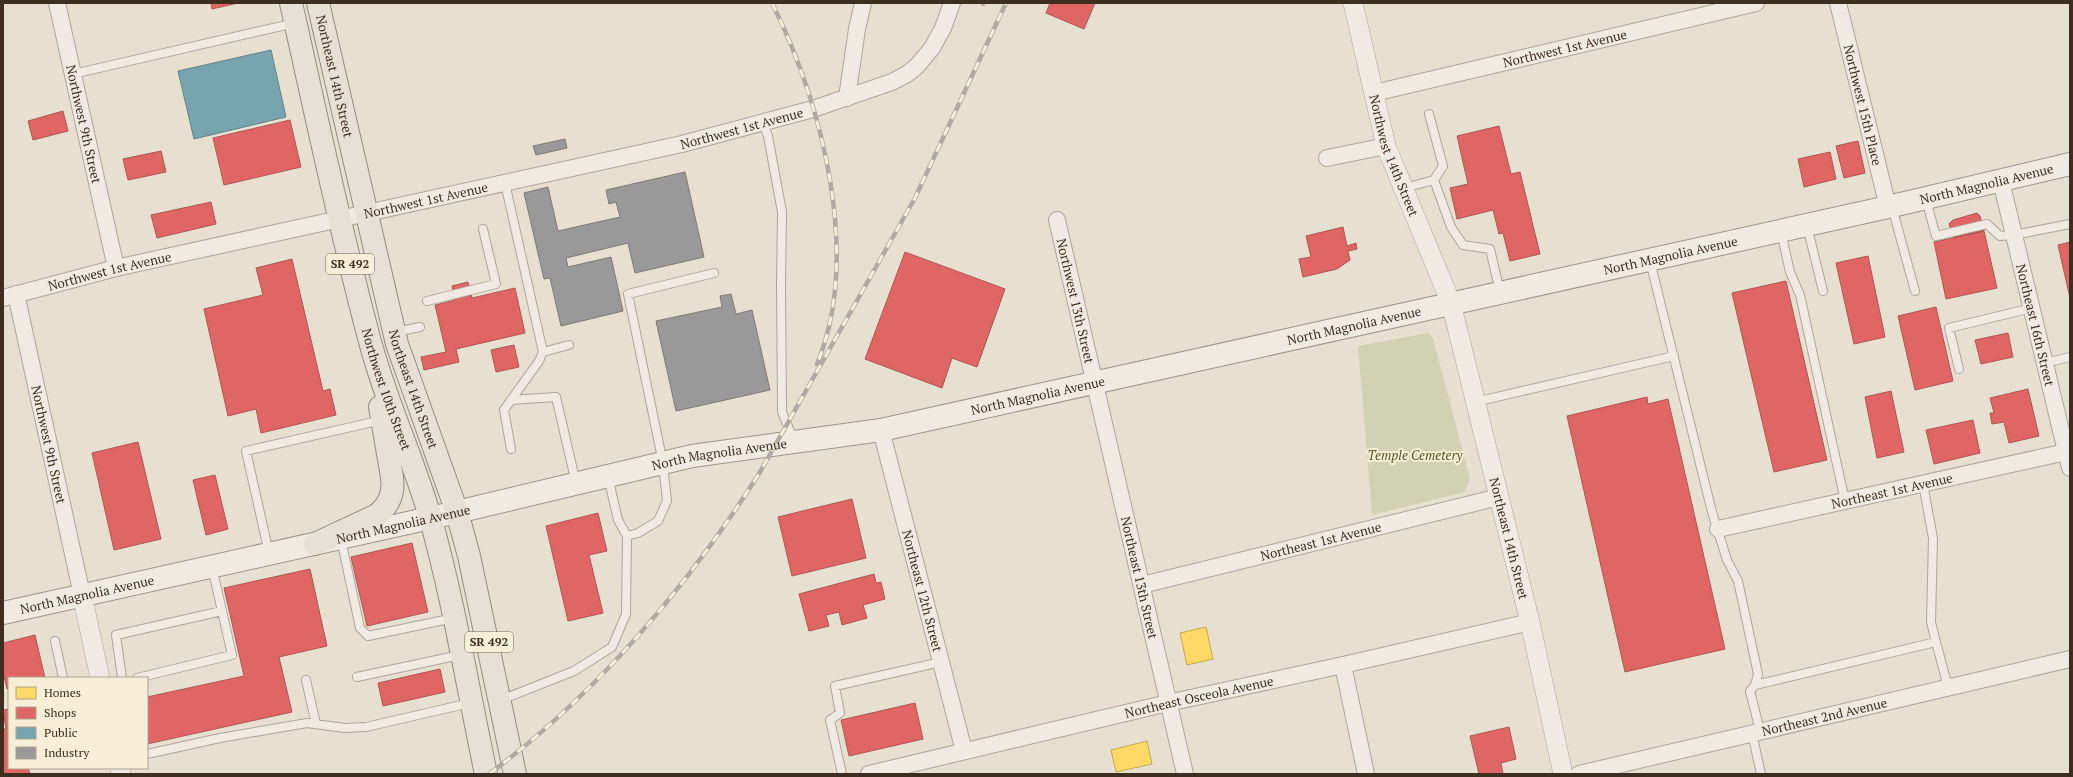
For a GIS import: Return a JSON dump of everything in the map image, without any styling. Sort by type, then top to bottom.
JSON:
[{"type":"main road","name":"Northeast 14th Street","points":[[318,3],[394,332],[406,374],[457,512],[482,609],[515,774]]},
{"type":"main road","name":"Northwest 10th Street","points":[[294,13],[339,219],[368,337],[430,518],[454,618],[486,774]]},
{"type":"main road","name":"North Magnolia Avenue","points":[[3,613],[457,512],[692,456],[881,430],[1926,199],[2070,164]]},
{"type":"main road","points":[[315,544],[377,515],[386,507],[393,488],[368,337]]},
{"type":"street","name":"Northwest 9th Street","points":[[57,3],[116,268]]},
{"type":"street","points":[[847,98],[857,29],[863,3]]},
{"type":"street","name":"Northwest 1st Avenue","points":[[9,296],[116,268],[682,144],[763,123],[847,98],[892,82],[917,66],[938,39],[952,3]]},
{"type":"street","name":"Northwest 14th Street","points":[[1353,3],[1386,146],[1451,304]]},
{"type":"street","name":"Northwest 1st Avenue","points":[[1374,93],[1756,3]]},
{"type":"street","name":"Northwest 15th Place","points":[[1838,3],[1890,207]]},
{"type":"street","points":[[1327,158],[1386,146]]},
{"type":"street","name":"Northeast 16th Street","points":[[2001,181],[2070,468]]},
{"type":"street","name":"Northwest 13th Street","points":[[1057,220],[1093,382]]},
{"type":"street","name":"Northwest 9th Street","points":[[9,296],[82,595]]},
{"type":"street","name":"Northeast 14th Street","points":[[1451,304],[1530,622],[1563,774]]},
{"type":"street","name":"Northeast 13th Street","points":[[1093,382],[1142,585],[1185,774]]},
{"type":"street","name":"Northeast 12th Street","points":[[881,430],[964,751]]},
{"type":"street","name":"Northeast 1st Avenue","points":[[1718,529],[2066,452]]},
{"type":"street","name":"Northeast 1st Avenue","points":[[1142,585],[1499,497]]},
{"type":"street","points":[[82,595],[100,677]]},
{"type":"street","name":"Northeast Osceola Avenue","points":[[869,774],[1168,703],[1343,666],[1530,622]]},
{"type":"street","name":"Northeast 2nd Avenue","points":[[1579,774],[2070,659]]},
{"type":"street","points":[[1343,666],[1366,774]]},
{"type":"lane","points":[[73,74],[294,13]]},
{"type":"lane","points":[[1403,189],[1434,180],[1443,166],[1429,114]]},
{"type":"lane","points":[[763,123],[768,136],[782,212],[782,412],[794,442]]},
{"type":"lane","points":[[1434,180],[1451,227],[1463,245],[1490,249],[1500,293]]},
{"type":"lane","points":[[505,183],[544,352]]},
{"type":"lane","points":[[1926,199],[1936,236],[1987,224],[2000,236],[2014,235],[2070,224]]},
{"type":"lane","points":[[1890,207],[1915,291]]},
{"type":"lane","points":[[1806,225],[1823,291]]},
{"type":"lane","points":[[427,300],[496,284],[482,228]]},
{"type":"lane","points":[[1780,231],[1790,272],[1800,295],[1845,501]]},
{"type":"lane","points":[[1650,260],[1712,512],[1727,560],[1738,581],[1758,674],[1756,685]]},
{"type":"lane","points":[[627,536],[638,533],[658,521],[667,501],[663,463],[628,294],[714,273]]},
{"type":"lane","points":[[1959,370],[1949,328],[2032,308]]},
{"type":"lane","points":[[394,332],[420,327]]},
{"type":"lane","points":[[511,449],[504,410],[544,352],[569,346]]},
{"type":"lane","points":[[1475,402],[1674,356]]},
{"type":"lane","points":[[2045,363],[2070,357]]},
{"type":"lane","points":[[511,400],[556,397],[576,484]]},
{"type":"lane","points":[[269,554],[246,451],[382,420]]},
{"type":"lane","points":[[500,700],[574,671],[612,647],[626,614],[627,536],[618,520],[608,476]]},
{"type":"lane","points":[[1923,484],[1933,538],[1931,622],[1948,688]]},
{"type":"lane","points":[[341,538],[360,628],[368,636],[454,618]]},
{"type":"lane","points":[[141,677],[232,655],[212,566]]},
{"type":"lane","points":[[122,677],[116,635],[222,611]]},
{"type":"lane","points":[[55,641],[63,677]]},
{"type":"lane","points":[[1762,774],[1750,691],[1756,685],[1936,642]]},
{"type":"lane","points":[[358,677],[461,655]]},
{"type":"lane","points":[[842,774],[830,720],[840,713],[835,686],[941,662]]},
{"type":"lane","points":[[306,680],[316,724]]},
{"type":"lane","points":[[148,754],[220,738],[307,723],[345,728],[366,727],[471,703]]},
{"type":"green space","name":"Temple Cemetery","points":[[1428,333],[1433,338],[1470,479],[1465,492],[1372,515],[1358,346]]},
{"type":"building: Homes","points":[[1206,627],[1213,659],[1187,665],[1180,633]]},
{"type":"building: Homes","points":[[1147,741],[1152,764],[1116,772],[1111,750]]},
{"type":"building: Shops","points":[[211,3],[238,3],[212,9]]},
{"type":"building: Shops","points":[[1050,3],[1095,3],[1084,29],[1046,13]]},
{"type":"building: Shops","points":[[63,111],[68,131],[33,140],[28,121]]},
{"type":"building: Shops","points":[[290,120],[301,167],[224,185],[213,138]]},
{"type":"building: Shops","points":[[1499,126],[1511,174],[1520,172],[1540,254],[1510,261],[1503,233],[1499,234],[1493,210],[1457,219],[1450,188],[1468,184],[1457,136]]},
{"type":"building: Shops","points":[[1858,141],[1865,173],[1844,178],[1836,146]]},
{"type":"building: Shops","points":[[161,151],[166,172],[128,180],[123,159]]},
{"type":"building: Shops","points":[[1830,152],[1836,179],[1804,187],[1798,159]]},
{"type":"building: Shops","points":[[211,202],[216,224],[157,238],[151,215]]},
{"type":"building: Shops","points":[[1977,213],[1980,216],[1984,231],[1954,238],[1949,224],[1953,220]]},
{"type":"building: Shops","points":[[1343,227],[1347,246],[1356,243],[1357,249],[1348,251],[1350,260],[1337,269],[1303,277],[1299,259],[1311,257],[1306,236]]},
{"type":"building: Shops","points":[[1984,231],[1997,288],[1946,299],[1934,242]]},
{"type":"building: Shops","points":[[2070,242],[2070,298],[2058,245]]},
{"type":"building: Shops","points":[[905,252],[1005,289],[977,367],[952,358],[942,388],[865,359]]},
{"type":"building: Shops","points":[[1868,256],[1885,337],[1854,344],[1836,263]]},
{"type":"building: Shops","points":[[292,259],[323,391],[330,389],[336,415],[261,433],[256,409],[228,416],[204,309],[263,295],[256,268]]},
{"type":"building: Shops","points":[[1786,281],[1827,460],[1774,472],[1732,293]]},
{"type":"building: Shops","points":[[468,282],[472,298],[515,288],[525,333],[456,349],[459,362],[424,370],[421,357],[446,352],[435,305],[455,300],[452,286]]},
{"type":"building: Shops","points":[[1936,307],[1953,381],[1915,390],[1898,316]]},
{"type":"building: Shops","points":[[2008,333],[2013,357],[1981,364],[1975,340]]},
{"type":"building: Shops","points":[[514,345],[519,367],[496,372],[491,350]]},
{"type":"building: Shops","points":[[2028,389],[2039,436],[2009,443],[2004,422],[1992,424],[1990,413],[1994,413],[1990,398]]},
{"type":"building: Shops","points":[[1891,391],[1904,452],[1877,458],[1865,397]]},
{"type":"building: Shops","points":[[1647,397],[1648,404],[1668,399],[1725,649],[1625,672],[1567,416]]},
{"type":"building: Shops","points":[[1973,420],[1980,453],[1934,464],[1926,430]]},
{"type":"building: Shops","points":[[138,442],[161,539],[114,550],[92,453]]},
{"type":"building: Shops","points":[[215,475],[228,529],[206,535],[193,480]]},
{"type":"building: Shops","points":[[852,499],[866,558],[792,576],[778,517]]},
{"type":"building: Shops","points":[[598,513],[607,551],[589,555],[603,613],[568,621],[546,526]]},
{"type":"building: Shops","points":[[412,543],[428,612],[367,626],[351,557]]},
{"type":"building: Shops","points":[[310,569],[327,646],[279,657],[292,712],[148,744],[148,697],[244,676],[224,588]]},
{"type":"building: Shops","points":[[874,574],[876,583],[881,582],[885,599],[863,605],[867,618],[842,625],[839,612],[826,615],[829,626],[809,631],[799,594]]},
{"type":"building: Shops","points":[[35,635],[45,677],[8,677],[7,689],[3,672],[3,643]]},
{"type":"building: Shops","points":[[440,669],[445,692],[383,706],[378,683]]},
{"type":"building: Shops","points":[[915,703],[923,739],[849,756],[841,720]]},
{"type":"building: Shops","points":[[8,709],[8,769],[28,769],[30,774],[3,774],[3,729],[6,729],[3,710]]},
{"type":"building: Shops","points":[[1509,727],[1516,759],[1501,763],[1503,774],[1479,774],[1470,736]]},
{"type":"building: Public","points":[[271,50],[286,117],[194,139],[178,71]]},
{"type":"building: Industry","points":[[565,139],[567,148],[536,155],[533,146]]},
{"type":"building: Industry","points":[[685,172],[704,257],[635,273],[628,243],[566,258],[568,267],[611,257],[623,311],[561,326],[550,278],[544,279],[524,193],[548,187],[558,231],[620,217],[616,202],[609,204],[606,190]]},
{"type":"building: Industry","points":[[731,294],[736,314],[752,310],[770,390],[676,411],[656,321],[722,307],[720,296]]},
{"type":"railway","points":[[772,3],[790,43],[806,87],[820,133],[830,181],[836,229],[836,276],[830,322],[817,364]]},
{"type":"railway","points":[[489,774],[529,743],[567,709],[603,673],[672,596],[703,556],[732,514],[760,472],[915,198],[1006,3]]}]
